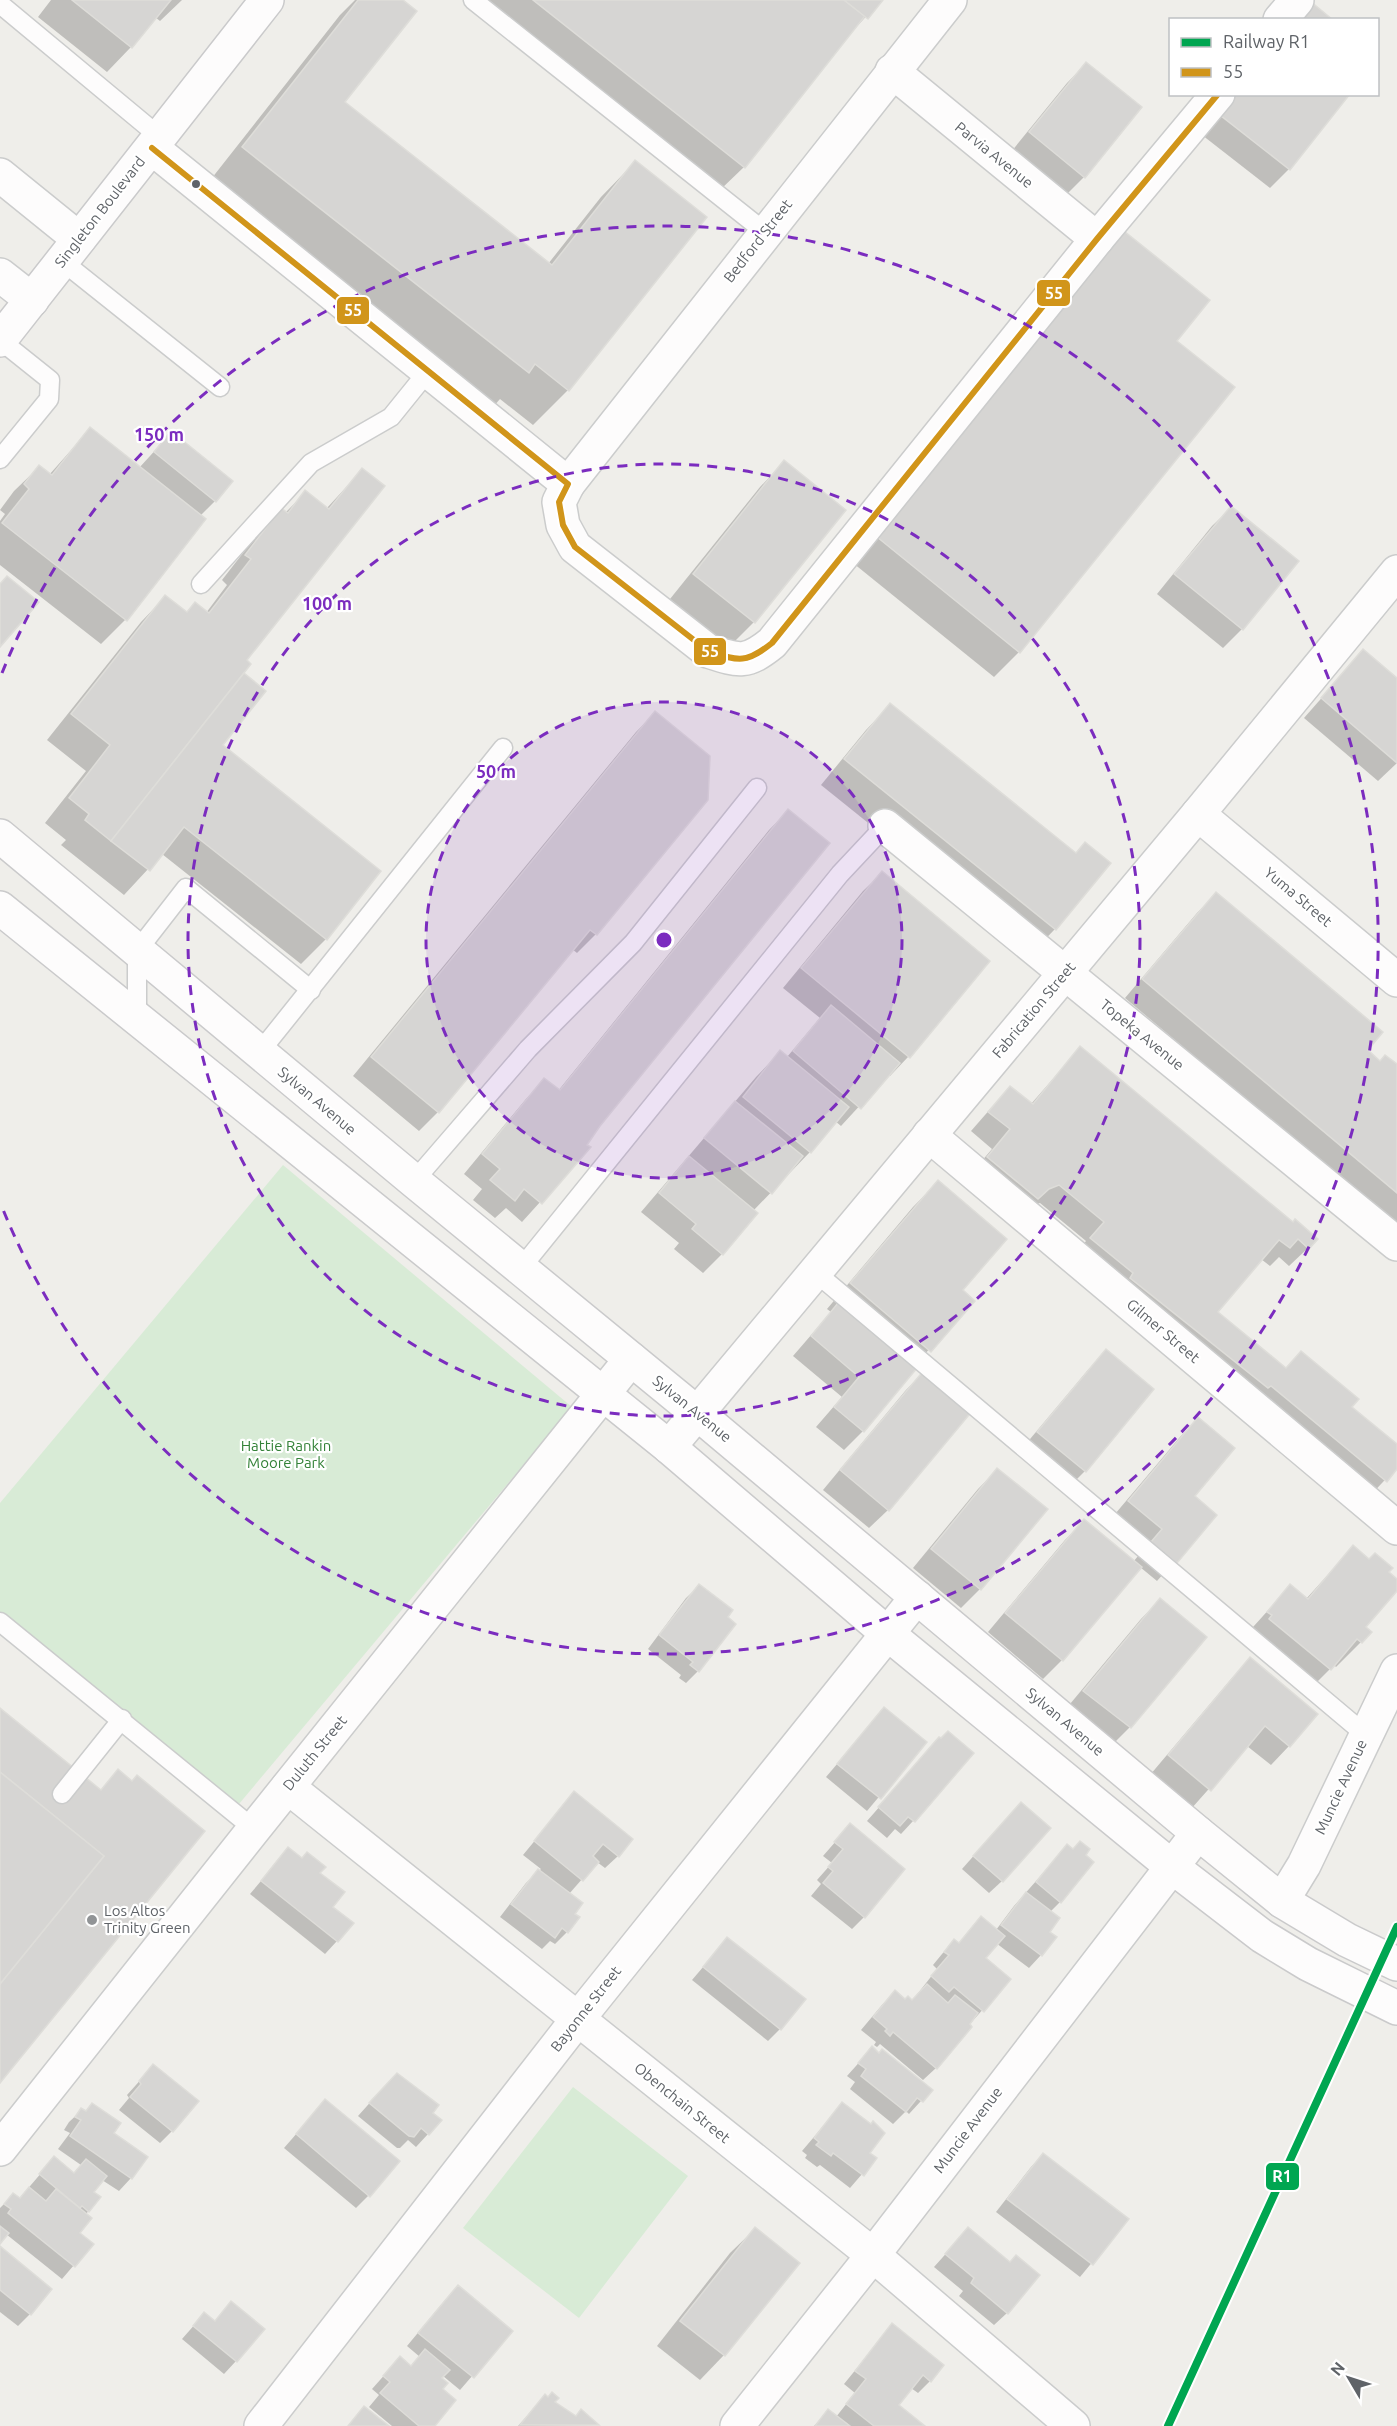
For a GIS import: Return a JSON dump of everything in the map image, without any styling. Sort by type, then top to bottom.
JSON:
[{"type":"street","name":"Singleton Boulevard","points":[[0,340],[267,0]]},
{"type":"street","name":"Bedford Street","points":[[568,484],[950,0]]},
{"type":"street","points":[[1282,18],[1297,0]]},
{"type":"street","name":"Parvia Avenue","points":[[892,71],[1096,239]]},
{"type":"street","points":[[156,142],[568,484],[560,502],[563,525],[575,547],[708,651],[734,659],[755,657],[772,643],[1096,239],[1216,96]]},
{"type":"street","points":[[0,175],[70,250]]},
{"type":"street","points":[[0,275],[32,300]]},
{"type":"street","name":"Fabrication Street","points":[[669,1447],[1198,814],[1397,572]]},
{"type":"street","name":"Yuma Street","points":[[1198,814],[1397,980]]},
{"type":"street","name":"Topeka Avenue","points":[[885,826],[1397,1244]]},
{"type":"street","name":"Sylvan Avenue","points":[[0,836],[1282,1901],[1347,1940],[1397,1964]]},
{"type":"street","points":[[0,908],[603,1393],[888,1634],[1171,1866],[1262,1936],[1299,1959],[1397,2008]]},
{"type":"street","name":"Gilmer Street","points":[[929,1135],[1397,1528]]},
{"type":"street","name":"Duluth Street","points":[[0,2149],[254,1828],[631,1359]]},
{"type":"street","name":"Bayonne Street","points":[[261,2426],[577,2020],[917,1597]]},
{"type":"street","name":"Muncie Avenue","points":[[1282,1901],[1297,1881],[1397,1671]]},
{"type":"street","name":"Obenchain Street","points":[[288,1787],[873,2255],[1073,2425]]},
{"type":"street","name":"Muncie Avenue","points":[[737,2426],[873,2255],[1198,1833]]},
{"type":"lane","points":[[473,0],[765,232]]},
{"type":"lane","points":[[0,4],[156,142]]},
{"type":"lane","points":[[70,250],[220,387]]},
{"type":"lane","points":[[0,340],[50,380],[49,399],[0,459]]},
{"type":"lane","points":[[201,584],[311,463],[391,417],[429,370]]},
{"type":"lane","points":[[259,1053],[503,748]]},
{"type":"lane","points":[[414,1181],[528,1049],[633,943],[757,788]]},
{"type":"lane","points":[[520,1268],[840,874],[885,826]]},
{"type":"lane","points":[[136,1018],[137,951],[186,888],[311,990]]},
{"type":"lane","points":[[815,1272],[1366,1735]]},
{"type":"lane","points":[[0,1622],[254,1828]]},
{"type":"lane","points":[[62,1794],[122,1719]]},
{"type":"green space","name":"Hattie Rankin Moore Park","points":[[283,1165],[572,1407],[228,1817],[0,1626],[0,1503]]},
{"type":"green space","points":[[573,2087],[688,2176],[579,2318],[463,2228]]},
{"type":"building","points":[[72,0],[171,0],[132,48]]},
{"type":"building","points":[[358,0],[403,0],[417,11],[345,102],[552,265],[635,160],[707,217],[569,391],[535,364],[529,373],[242,147]]},
{"type":"building","points":[[533,0],[844,0],[865,16],[745,168]]},
{"type":"building","points":[[844,0],[883,0],[868,19]]},
{"type":"building","points":[[1310,1],[1331,18],[1297,18]]},
{"type":"building","points":[[1086,62],[1142,107],[1085,178],[1029,132]]},
{"type":"building","points":[[1234,96],[1348,96],[1290,170],[1220,115]]},
{"type":"building","points":[[1124,231],[1210,300],[1177,341],[1235,387],[1020,653],[877,537]]},
{"type":"building","points":[[90,427],[206,519],[127,621],[2,523],[29,489],[24,484],[39,465],[52,475]]},
{"type":"building","points":[[171,431],[233,481],[216,502],[154,452]]},
{"type":"building","points":[[784,460],[846,510],[755,623],[693,574]]},
{"type":"building","points":[[362,468],[385,486],[247,660],[251,664],[111,841],[85,820],[89,814],[69,798],[110,745],[71,714],[165,595],[187,612],[195,602],[209,613],[251,559],[245,555],[281,508],[288,513],[305,490],[329,509]]},
{"type":"building","points":[[1231,506],[1299,561],[1243,630],[1174,574]]},
{"type":"building","points":[[7,576],[39,602],[0,647],[0,584]]},
{"type":"building","points":[[1363,649],[1397,678],[1397,763],[1321,698]]},
{"type":"building","points":[[244,673],[266,691],[223,745],[381,871],[327,940],[184,827],[150,871],[111,841]]},
{"type":"building","points":[[890,703],[1076,853],[1085,842],[1111,863],[1056,930],[844,759]]},
{"type":"building","points":[[655,711],[710,756],[708,800],[597,935],[590,930],[439,1113],[371,1057]]},
{"type":"building","points":[[788,809],[830,843],[600,1126],[587,1145],[591,1147],[542,1204],[524,1189],[515,1201],[490,1180],[500,1169],[482,1154],[544,1078],[560,1090]]},
{"type":"building","points":[[882,871],[990,961],[910,1058],[801,968]]},
{"type":"building","points":[[1216,892],[1383,1032],[1368,1050],[1380,1061],[1385,1055],[1397,1064],[1397,1193],[1142,979]]},
{"type":"building","points":[[831,1005],[900,1063],[861,1109],[793,1051]]},
{"type":"building","points":[[1080,1046],[1293,1222],[1295,1219],[1318,1239],[1309,1249],[1298,1239],[1290,1248],[1279,1240],[1218,1312],[1286,1368],[1301,1351],[1359,1399],[1352,1407],[1397,1444],[1397,1469],[1387,1482],[1271,1386],[1268,1388],[1130,1278],[1133,1273],[1090,1238],[1104,1222],[1059,1185],[1049,1189],[1038,1199],[987,1157],[1010,1129],[988,1112],[1010,1086],[1033,1104]]},
{"type":"building","points":[[780,1050],[849,1107],[811,1153],[743,1097]]},
{"type":"building","points":[[735,1101],[803,1156],[772,1194],[704,1138]]},
{"type":"building","points":[[689,1156],[758,1213],[723,1255],[692,1229],[696,1224],[659,1193]]},
{"type":"building","points":[[938,1180],[1007,1239],[963,1290],[975,1301],[931,1352],[850,1283]]},
{"type":"building","points":[[838,1303],[917,1368],[864,1432],[834,1407],[859,1377],[811,1336]]},
{"type":"building","points":[[1106,1349],[1154,1389],[1086,1472],[1037,1432]]},
{"type":"building","points":[[925,1369],[973,1410],[889,1511],[840,1470]]},
{"type":"building","points":[[1198,1417],[1235,1448],[1195,1496],[1217,1515],[1177,1563],[1151,1542],[1162,1529],[1128,1501]]},
{"type":"building","points":[[997,1468],[1048,1509],[981,1590],[931,1549]]},
{"type":"building","points":[[1084,1519],[1142,1567],[1063,1661],[1005,1613]]},
{"type":"building","points":[[1353,1545],[1369,1559],[1375,1553],[1393,1568],[1389,1572],[1397,1579],[1397,1591],[1366,1627],[1372,1632],[1362,1643],[1357,1639],[1331,1670],[1269,1619],[1272,1615],[1267,1612],[1290,1584],[1308,1599]]},
{"type":"building","points":[[699,1584],[733,1610],[728,1617],[736,1624],[699,1672],[690,1665],[693,1662],[659,1635]]},
{"type":"building","points":[[1160,1598],[1207,1637],[1131,1728],[1083,1691]]},
{"type":"building","points":[[1250,1657],[1318,1714],[1290,1747],[1265,1726],[1211,1791],[1168,1755]]},
{"type":"building","points":[[884,1707],[927,1742],[881,1799],[837,1764]]},
{"type":"building","name":"Los Altos Trinity Green","points":[[0,1708],[101,1790],[118,1769],[132,1781],[137,1775],[205,1831],[0,2083],[0,1984],[104,1856],[0,1772]]},
{"type":"building","points":[[948,1731],[974,1753],[915,1822],[908,1817],[900,1826],[878,1807],[939,1737],[941,1738]]},
{"type":"building","points":[[0,1772],[104,1856],[0,1984]]},
{"type":"building","points":[[574,1791],[633,1839],[619,1857],[603,1844],[593,1856],[599,1862],[583,1881],[534,1841]]},
{"type":"building","points":[[1021,1802],[1051,1828],[1003,1882],[973,1856]]},
{"type":"building","points":[[850,1823],[905,1869],[865,1918],[823,1883],[833,1871],[828,1867],[843,1849],[834,1842]]},
{"type":"building","points":[[1080,1841],[1090,1849],[1086,1855],[1094,1862],[1061,1903],[1036,1882],[1067,1844],[1073,1849]]},
{"type":"building","points":[[288,1847],[302,1858],[307,1852],[326,1867],[320,1873],[345,1892],[333,1907],[354,1923],[338,1942],[261,1881]]},
{"type":"building","points":[[538,1869],[583,1903],[575,1914],[580,1917],[568,1933],[562,1928],[555,1938],[511,1904]]},
{"type":"building","points":[[1026,1892],[1060,1918],[1050,1932],[1057,1937],[1042,1956],[1001,1925]]},
{"type":"building","points":[[981,1916],[1005,1936],[986,1958],[1011,1979],[984,2012],[954,1987],[949,1992],[931,1976],[949,1955],[944,1952],[954,1939],[959,1943]]},
{"type":"building","points":[[727,1937],[806,1999],[781,2030],[703,1967]]},
{"type":"building","points":[[927,1984],[948,2003],[955,1995],[978,2013],[970,2024],[972,2027],[937,2069],[893,2032],[890,2036],[885,2031],[887,2029],[873,2017],[895,1990],[905,1999],[908,1996],[912,2000]]},
{"type":"building","points":[[872,2046],[879,2053],[882,2049],[933,2090],[923,2102],[917,2098],[906,2112],[861,2076],[866,2069],[858,2063]]},
{"type":"building","points":[[153,2064],[199,2101],[173,2132],[130,2097]]},
{"type":"building","points":[[397,2073],[439,2105],[433,2113],[442,2120],[429,2135],[421,2128],[414,2137],[409,2136],[369,2103]]},
{"type":"building","points":[[325,2099],[400,2161],[370,2197],[296,2134]]},
{"type":"building","points":[[842,2102],[871,2124],[873,2121],[885,2133],[870,2153],[877,2158],[864,2176],[833,2153],[831,2156],[816,2145],[819,2142],[814,2138]]},
{"type":"building","points":[[92,2103],[121,2123],[114,2133],[148,2157],[132,2179],[70,2136],[81,2120],[75,2117],[81,2108],[86,2111]]},
{"type":"building","points":[[1043,2153],[1129,2219],[1093,2265],[1007,2199]]},
{"type":"building","points":[[54,2156],[74,2173],[86,2159],[107,2176],[94,2192],[101,2197],[89,2212],[82,2206],[80,2208],[39,2174]]},
{"type":"building","points":[[29,2187],[46,2201],[56,2189],[92,2218],[80,2233],[94,2244],[75,2267],[8,2213],[11,2209],[4,2204],[13,2193],[20,2198]]},
{"type":"building","points":[[0,2226],[9,2233],[0,2244]]},
{"type":"building","points":[[755,2227],[800,2263],[725,2356],[680,2321]]},
{"type":"building","points":[[968,2227],[1010,2262],[1016,2255],[1040,2275],[1008,2314],[971,2283],[974,2278],[945,2254]]},
{"type":"building","points":[[0,2246],[52,2289],[31,2315],[0,2290]]},
{"type":"building","points":[[458,2285],[513,2331],[474,2378],[418,2333]]},
{"type":"building","points":[[231,2301],[265,2329],[237,2362],[193,2326],[204,2312],[215,2321]]},
{"type":"building","points":[[892,2323],[944,2365],[931,2382],[923,2375],[899,2405],[925,2426],[874,2426],[846,2404],[866,2379],[855,2371]]},
{"type":"building","points":[[425,2349],[450,2370],[442,2378],[448,2383],[443,2389],[456,2400],[435,2426],[419,2426],[380,2393],[390,2382],[383,2376],[400,2356],[411,2366]]},
{"type":"building","points":[[552,2392],[559,2398],[555,2402],[576,2416],[581,2409],[599,2425],[520,2425],[545,2394],[548,2397]]},
{"type":"building","points":[[364,2406],[389,2426],[348,2426]]},
{"type":"building","points":[[828,2409],[850,2426],[815,2426]]},
{"type":"rail line","name":"R1","points":[[1168,2426],[1397,1927]]},
{"type":"transit line","name":"55","points":[[152,148],[568,484],[559,502],[563,525],[575,547],[708,651],[742,659],[755,655],[772,643],[1097,239],[1216,96]]},
{"type":"place","name":"Los Altos Trinity Green","points":[[92,1920]]}]
